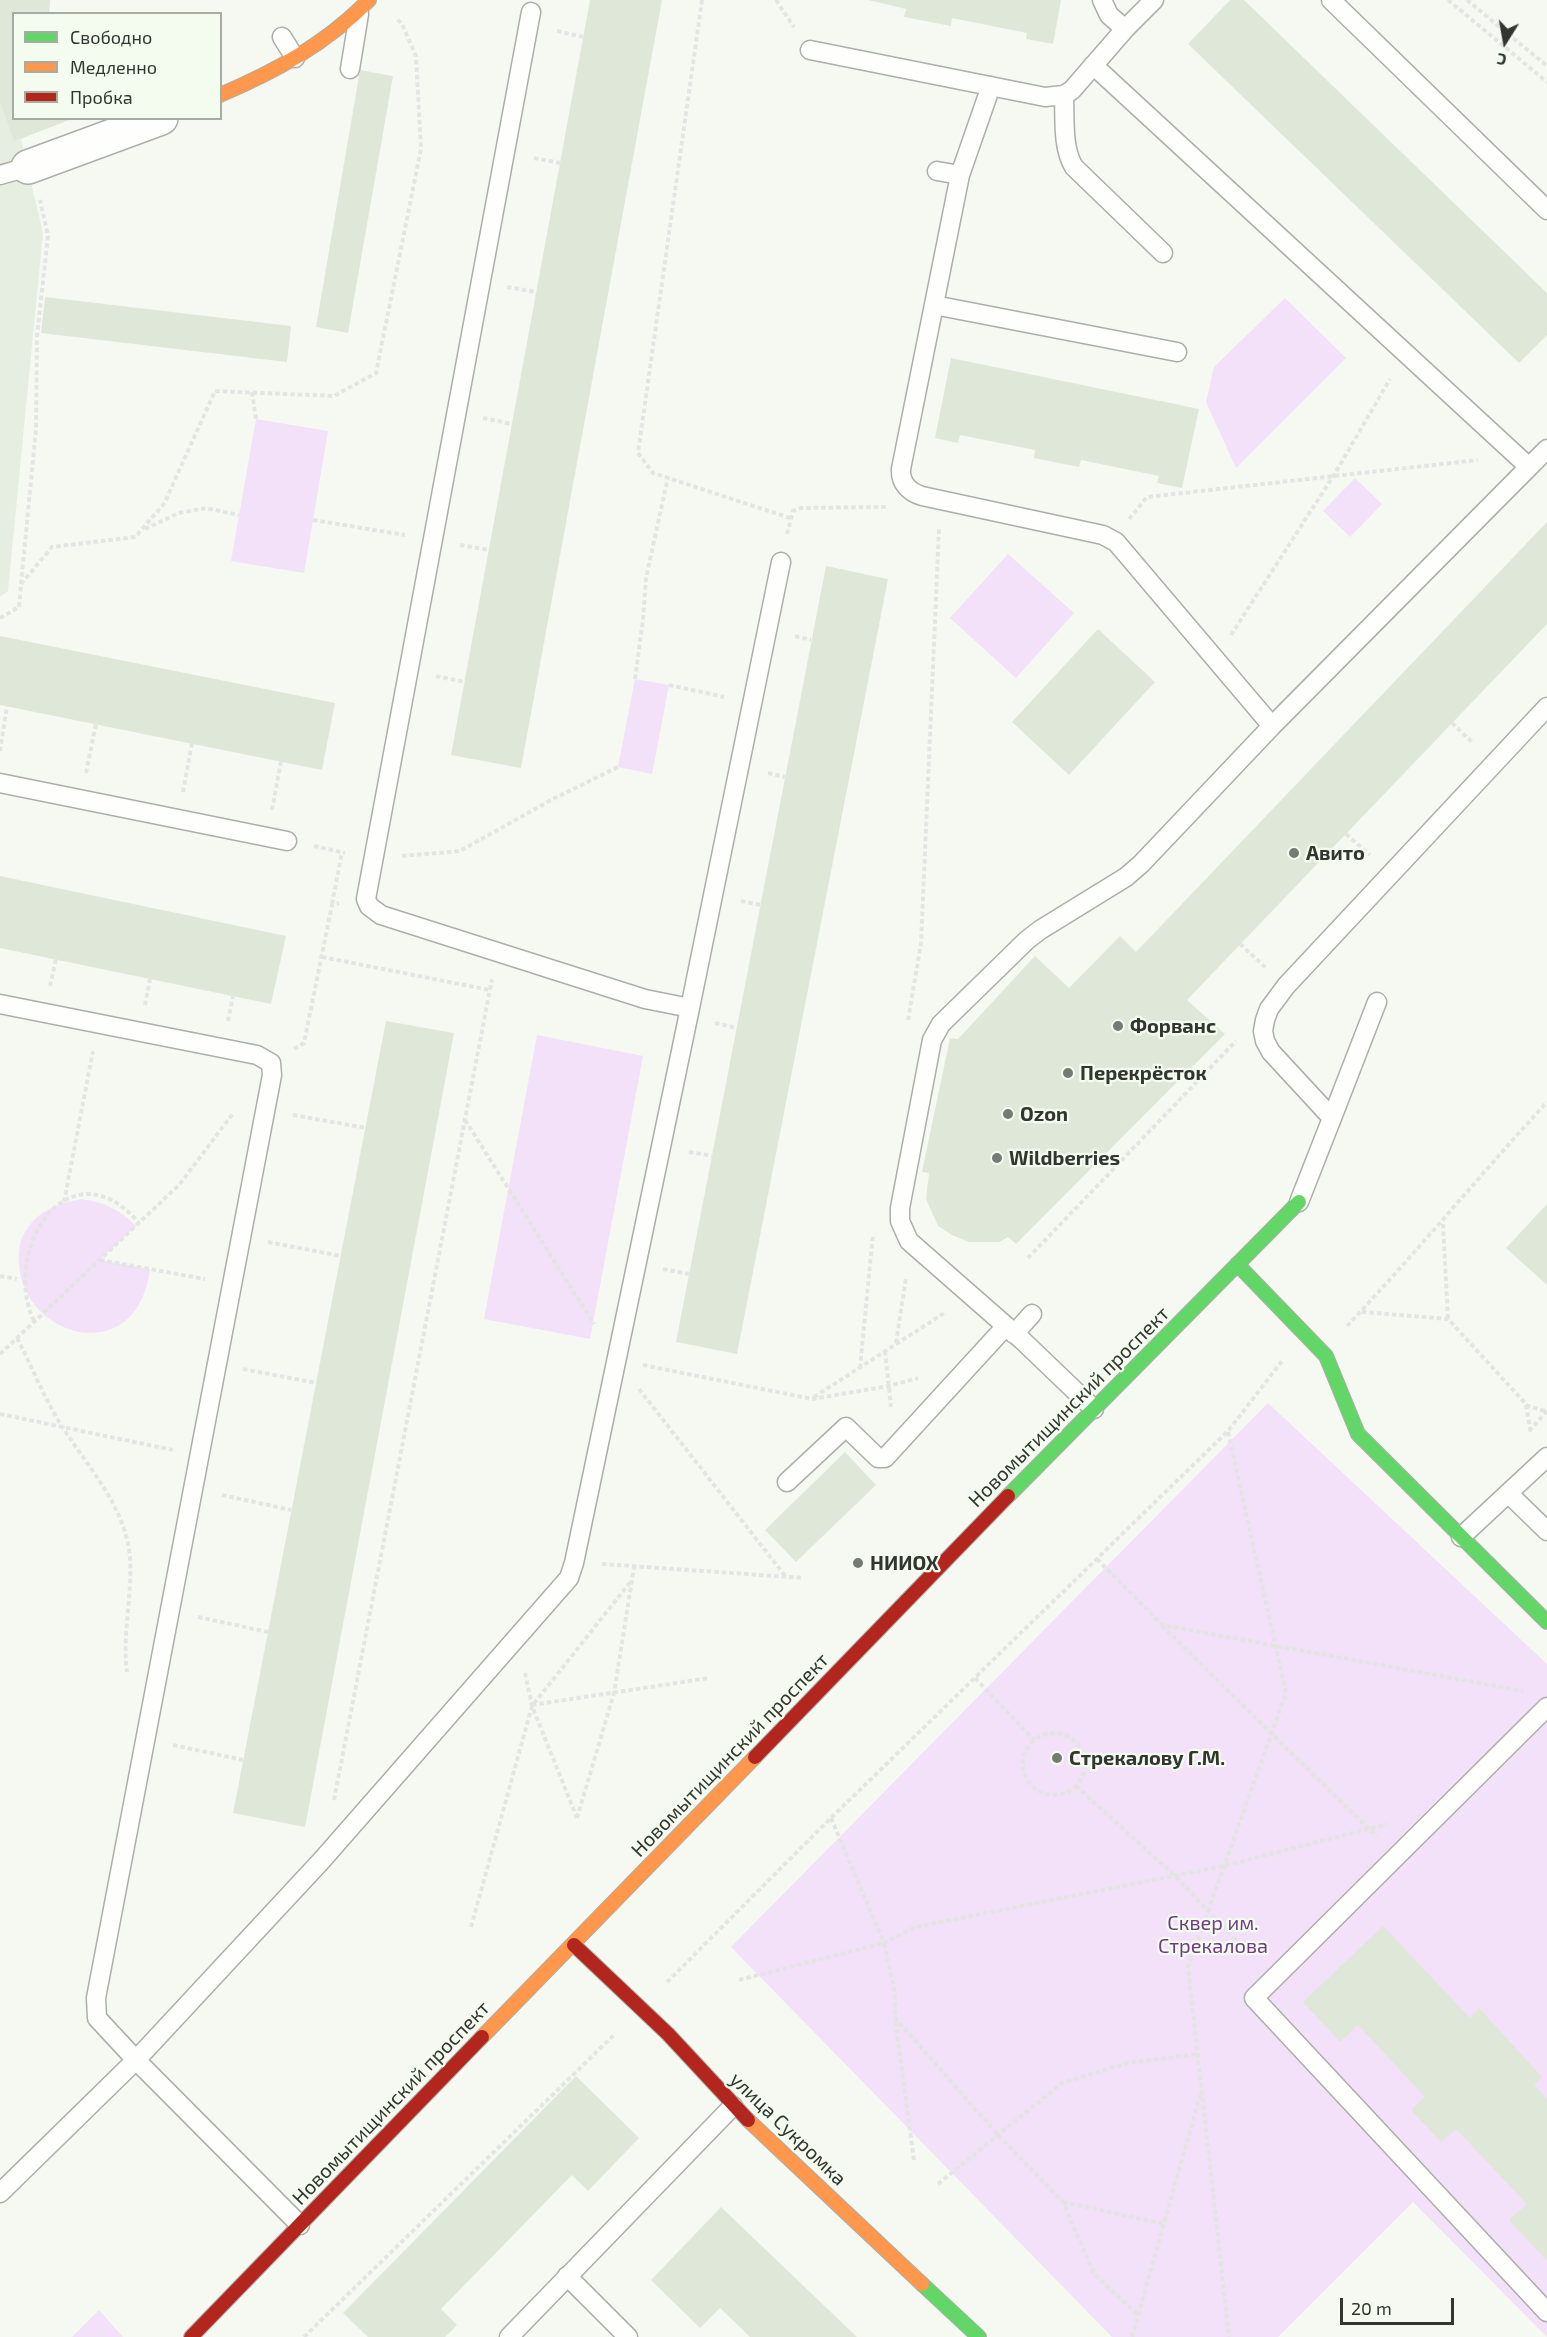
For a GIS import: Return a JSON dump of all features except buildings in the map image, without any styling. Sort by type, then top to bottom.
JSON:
[{"type":"street","points":[[222,94],[251,82],[295,58],[342,27],[364,5]]},
{"type":"street","points":[[24,167],[155,120]]},
{"type":"street","name":"Новомытищинский проспект","points":[[191,2337],[1094,1409],[1299,1202]]},
{"type":"street","points":[[1237,1264],[1326,1356],[1358,1434],[1547,1622]]},
{"type":"street","name":"улица Сукромка","points":[[574,1945],[668,2034],[733,2106],[979,2337]]},
{"type":"lane","points":[[1102,0],[1109,15],[1125,29]]},
{"type":"lane","points":[[810,50],[1044,97],[1064,95],[1072,90],[1125,29],[1154,0]]},
{"type":"lane","points":[[1331,0],[1547,210]]},
{"type":"lane","points":[[350,69],[364,5]]},
{"type":"lane","points":[[531,12],[366,897],[369,906],[381,915],[645,999],[690,1008]]},
{"type":"lane","points":[[282,37],[295,58]]},
{"type":"lane","points":[[1093,65],[1529,467]]},
{"type":"lane","points":[[991,86],[960,176],[901,476],[907,488],[914,493],[940,501],[1103,535],[1120,544],[1272,726]]},
{"type":"lane","points":[[1064,95],[1067,148],[1069,159],[1074,167],[1163,253]]},
{"type":"lane","points":[[937,171],[960,176]]},
{"type":"lane","points":[[934,305],[1177,352]]},
{"type":"lane","points":[[1094,1409],[909,1240],[900,1221],[900,1208],[936,1031],[1027,940],[1126,877],[1142,864],[1272,726],[1547,449]]},
{"type":"lane","points":[[0,2193],[136,2060],[322,1860],[518,1639],[569,1578],[690,1008],[781,562]]},
{"type":"lane","points":[[1332,1118],[1267,1057],[1263,1031],[1269,1009],[1286,986],[1547,707]]},
{"type":"lane","points":[[0,783],[286,841]]},
{"type":"lane","points":[[1299,1202],[1377,1002]]},
{"type":"lane","points":[[0,1004],[257,1055],[271,1063],[272,1075],[266,1110],[95,2008],[97,2018],[136,2060],[300,2225]]},
{"type":"lane","points":[[787,1482],[846,1427],[878,1458],[885,1458],[1010,1330],[1032,1314]]},
{"type":"lane","points":[[1461,1537],[1542,1462]]},
{"type":"lane","points":[[1508,1493],[1547,1531]]},
{"type":"lane","points":[[1547,1707],[1254,1998],[1547,2312]]},
{"type":"lane","points":[[509,2337],[733,2106]]},
{"type":"lane","points":[[567,2276],[628,2337]]},
{"type":"path","points":[[702,0],[638,453],[653,473],[790,518]]},
{"type":"path","points":[[1448,0],[1547,82]]},
{"type":"path","points":[[1467,0],[1547,66]]},
{"type":"path","points":[[21,584],[52,547],[135,537],[164,504],[215,391],[334,396],[376,373],[422,149],[416,56],[402,24],[393,16]]},
{"type":"path","points":[[0,618],[19,607],[36,429],[37,336],[48,236],[37,185],[24,167]]},
{"type":"path","points":[[1216,658],[1334,475],[1405,352]]},
{"type":"path","points":[[252,392],[256,419]]},
{"type":"path","points":[[1112,539],[1147,496],[1482,459],[1500,439]]},
{"type":"path","points":[[635,679],[646,578],[668,477]]},
{"type":"path","points":[[781,562],[793,511],[801,508],[882,508],[891,506],[907,488]]},
{"type":"path","points":[[908,1024],[921,944],[940,501]]},
{"type":"path","points":[[141,531],[179,513],[206,508],[239,515]]},
{"type":"path","points":[[313,520],[432,540]]},
{"type":"path","points":[[669,685],[752,703]]},
{"type":"path","points":[[0,751],[7,706]]},
{"type":"path","points":[[81,799],[96,724]]},
{"type":"path","points":[[178,819],[192,743]]},
{"type":"path","points":[[267,836],[281,761]]},
{"type":"path","points":[[372,858],[460,852],[618,767]]},
{"type":"path","points":[[271,1063],[304,1043],[342,852]]},
{"type":"path","points":[[332,904],[366,897]]},
{"type":"path","points":[[334,1801],[497,952]]},
{"type":"path","points":[[322,957],[490,990]]},
{"type":"path","points":[[1028,1258],[1204,1072],[1269,1009]]},
{"type":"path","points":[[64,1202],[98,1024]]},
{"type":"path","points":[[304,2337],[1228,1431],[1289,1353],[1339,1335],[1443,1222],[1496,1157],[1547,1102]]},
{"type":"path","points":[[0,1354],[179,1185],[236,1110]]},
{"type":"path","points":[[266,1110],[366,1128]]},
{"type":"path","points":[[465,1119],[616,1359],[786,1576]]},
{"type":"path","points":[[58,1198],[81,1194],[106,1199],[127,1210],[139,1222]]},
{"type":"path","points":[[1443,1222],[1448,1319],[1526,1404],[1547,1412]]},
{"type":"path","points":[[860,1368],[873,1229]]},
{"type":"path","points":[[241,1237],[341,1256]]},
{"type":"path","points":[[100,1260],[232,1283]]},
{"type":"path","points":[[11,1271],[12,1285]]},
{"type":"path","points":[[896,1344],[907,1272]]},
{"type":"path","points":[[0,1276],[17,1278]]},
{"type":"path","points":[[812,1399],[948,1311]]},
{"type":"path","points":[[1361,1311],[1448,1319]]},
{"type":"path","points":[[27,1314],[34,1322]]},
{"type":"path","points":[[17,1338],[62,1427],[118,1511],[128,1541],[130,1565],[124,1650],[128,1678],[146,1732],[243,1760]]},
{"type":"path","points":[[616,1359],[812,1399],[890,1386],[921,1377]]},
{"type":"path","points":[[217,1364],[316,1383]]},
{"type":"path","points":[[1526,1404],[1542,1462]]},
{"type":"path","points":[[0,1414],[200,1455]]},
{"type":"path","points":[[1228,1431],[1286,1693],[1188,1967],[1229,2337]]},
{"type":"path","points":[[193,1489],[291,1510]]},
{"type":"path","points":[[1097,1559],[1396,1856]]},
{"type":"path","points":[[574,1563],[804,1578]]},
{"type":"path","points":[[518,1639],[532,1706],[577,1818],[614,1693],[634,1567]]},
{"type":"path","points":[[471,1927],[532,1706],[632,1580]]},
{"type":"path","points":[[170,1611],[268,1632]]},
{"type":"path","points":[[1162,1625],[1523,1691]]},
{"type":"path","points":[[532,1706],[709,1678]]},
{"type":"path","points":[[975,1678],[1034,1740]]},
{"type":"path","points":[[1056,1733],[1067,1736],[1077,1743],[1083,1752],[1085,1764],[1083,1776],[1076,1786],[1064,1793],[1050,1795],[1037,1790],[1027,1779],[1023,1766],[1025,1752],[1034,1740],[1044,1734],[1056,1733]]},
{"type":"path","points":[[1076,1786],[1175,1876],[1272,1979]]},
{"type":"path","points":[[831,1818],[884,1943],[895,1992],[895,2018],[914,2160]]},
{"type":"path","points":[[739,1980],[884,1943],[915,1927],[1224,1866],[1390,1823]]},
{"type":"path","points":[[895,2018],[999,2136],[1063,2202],[1094,2274],[1138,2315]]},
{"type":"path","points":[[938,2184],[1062,2083],[1127,2063],[1198,2054]]},
{"type":"path","points":[[1132,2337],[1202,2089]]},
{"type":"path","points":[[1063,2202],[1164,2224]]},
{"type":"shaded area","points":[[0,0],[50,0],[49,12],[12,12],[12,120],[68,120],[21,139],[43,233],[8,591],[0,597]]},
{"type":"green space","points":[[1285,298],[1346,358],[1236,468],[1206,402],[1214,367]]},
{"type":"green space","points":[[256,419],[328,431],[304,573],[231,561]]},
{"type":"green space","points":[[1355,478],[1382,504],[1350,537],[1323,511]]},
{"type":"green space","points":[[1008,554],[1074,613],[1016,678],[950,618]]},
{"type":"green space","points":[[635,679],[669,685],[652,774],[618,767]]},
{"type":"green space","points":[[537,1035],[643,1056],[590,1339],[484,1319]]},
{"type":"green space","points":[[82,1199],[111,1208],[124,1215],[136,1226],[100,1260],[150,1269],[140,1303],[121,1324],[97,1333],[72,1330],[49,1318],[30,1299],[20,1272],[21,1240],[32,1222],[54,1207]]},
{"type":"green space","name":"Сквер им. Стрекалова","points":[[1268,1403],[1547,1664],[1547,2337],[1413,2202],[1278,2337],[1112,2337],[731,1947]]},
{"type":"green space","points":[[99,2310],[123,2337],[72,2337]]},
{"type":"traffic: fast","points":[[1008,1496],[1299,1202]]},
{"type":"traffic: fast","points":[[1237,1264],[1326,1356],[1358,1434],[1547,1622]]},
{"type":"traffic: fast","points":[[922,2284],[979,2337]]},
{"type":"traffic: slow","points":[[222,94],[280,66],[318,43],[353,16],[369,0]]},
{"type":"traffic: slow","points":[[482,2037],[755,1757]]},
{"type":"traffic: slow","points":[[748,2120],[922,2284]]},
{"type":"traffic: jam","points":[[755,1757],[1008,1496]]},
{"type":"traffic: jam","points":[[574,1945],[668,2034],[748,2120]]},
{"type":"traffic: jam","points":[[191,2337],[482,2037]]},
{"type":"place","name":"Авито","points":[[1294,853]]},
{"type":"place","name":"Форванс","points":[[1118,1026]]},
{"type":"place","name":"Перекрёсток","points":[[1068,1073]]},
{"type":"place","name":"Ozon","points":[[1008,1114]]},
{"type":"place","name":"Wildberries","points":[[997,1158]]},
{"type":"place","name":"НИИОХ","points":[[858,1563]]},
{"type":"place","name":"Стрекалову Г.М.","points":[[1057,1758]]}]
